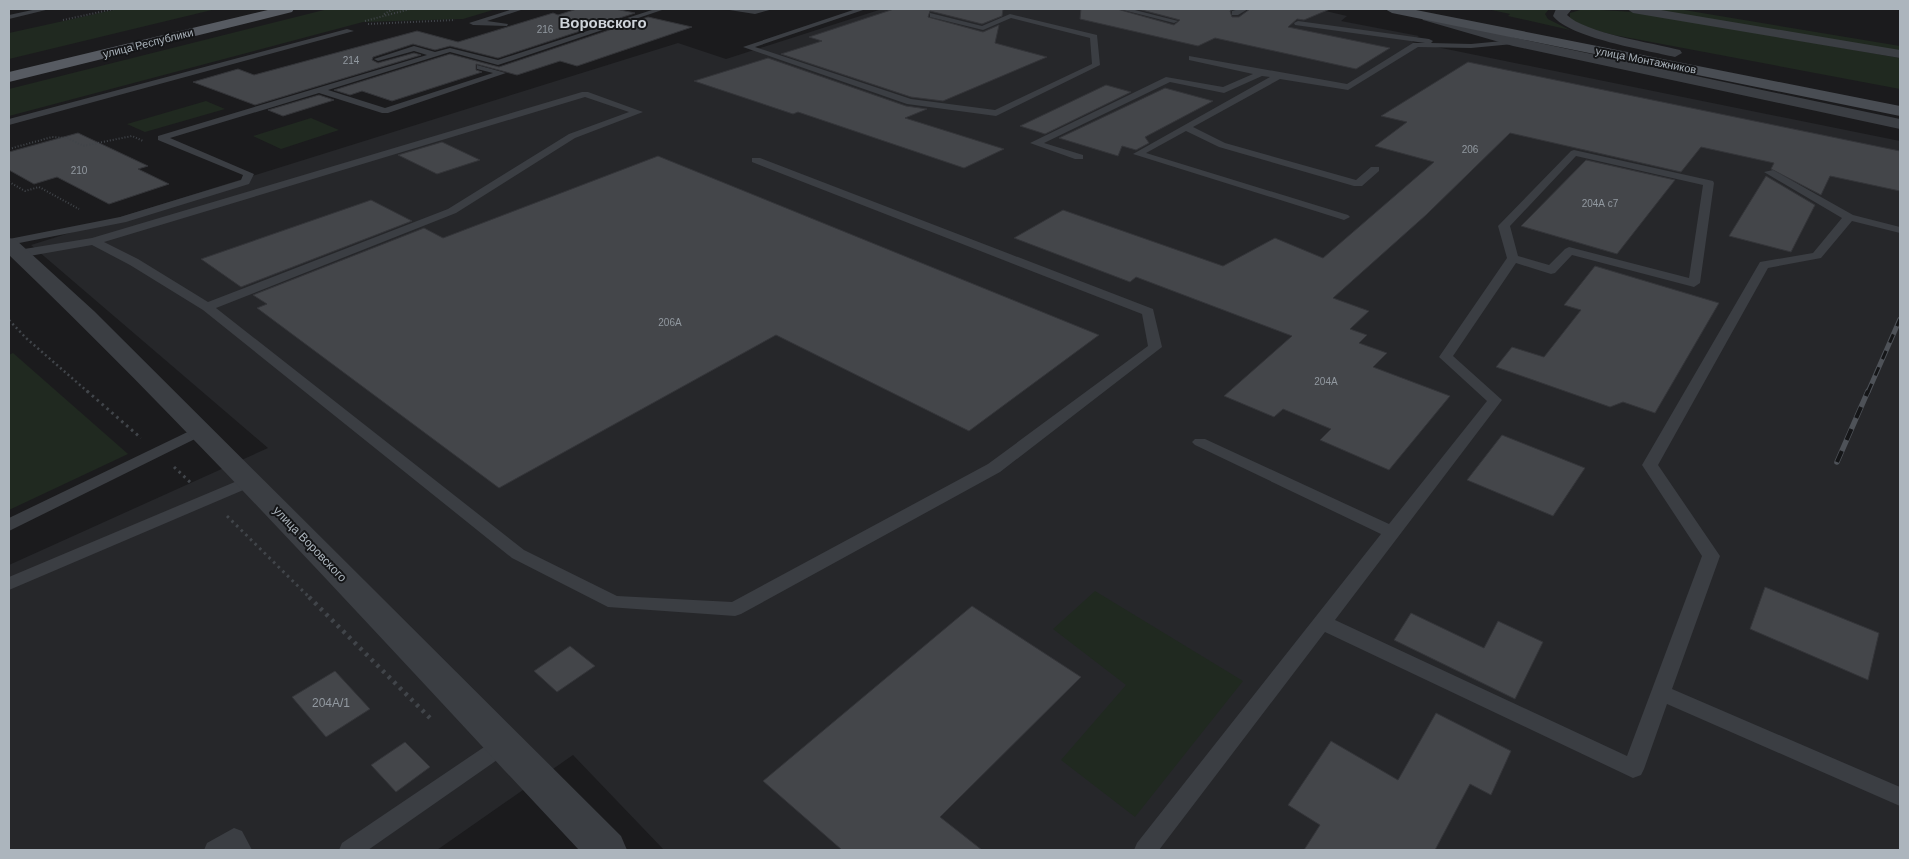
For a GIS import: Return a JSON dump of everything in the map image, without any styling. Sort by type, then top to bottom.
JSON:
[{"type":"main road","name":"улица Республики","points":[[9,77],[287,9]]},
{"type":"main road","name":"улица Монтажников","points":[[1392,9],[1703,65],[1900,97]]},
{"type":"main road","name":"улица Монтажников","points":[[1434,9],[1675,54],[1703,65],[1900,110]]},
{"type":"street","points":[[1566,9],[1561,11],[1560,16],[1575,27],[1675,54]]},
{"type":"street","points":[[1633,9],[1900,54]]},
{"type":"street","points":[[1689,9],[1900,44]]},
{"type":"street","points":[[1412,13],[1513,42],[1900,124]]},
{"type":"street","name":"улица Воровского","points":[[12,246],[86,316],[200,431],[606,850]]},
{"type":"lane","points":[[9,17],[46,9]]},
{"type":"lane","points":[[504,24],[473,23],[520,9]]},
{"type":"lane","points":[[12,246],[122,220],[245,182],[249,174],[161,138],[450,50],[498,63],[661,9]]},
{"type":"lane","points":[[727,9],[755,12],[769,9]]},
{"type":"lane","points":[[862,9],[747,47],[910,102],[996,112],[1096,65],[1094,37],[1010,16],[983,28],[934,16]]},
{"type":"lane","points":[[1123,9],[1174,21]]},
{"type":"lane","points":[[1235,13],[1244,9]]},
{"type":"lane","points":[[1298,23],[1405,37],[1448,45]]},
{"type":"lane","points":[[9,122],[350,31]]},
{"type":"lane","points":[[1192,58],[1261,73],[1348,87],[1416,45],[1471,46],[1513,42]]},
{"type":"lane","points":[[320,90],[385,111],[502,73],[414,48],[378,59]]},
{"type":"lane","points":[[1079,157],[1035,142],[1169,79],[1224,90],[1261,73]]},
{"type":"lane","points":[[1278,76],[1138,154],[1344,217]]},
{"type":"lane","points":[[12,246],[94,242],[586,94],[638,112],[572,136],[452,211],[207,307]]},
{"type":"lane","points":[[1187,128],[1222,145],[1358,184],[1375,169]]},
{"type":"lane","points":[[1145,850],[1495,400],[1446,357],[1513,258],[1504,226],[1574,153],[1709,183],[1694,283],[1569,251],[1551,270],[1513,258]]},
{"type":"lane","points":[[94,242],[134,262],[207,307],[518,554],[614,602],[735,609],[994,468],[1155,347],[1148,312],[756,160]]},
{"type":"lane","points":[[1769,172],[1849,217],[1900,230]]},
{"type":"lane","points":[[1322,622],[1633,769],[1711,556],[1650,465],[1764,265],[1817,256],[1849,217]]},
{"type":"lane","points":[[9,525],[159,453],[200,431]]},
{"type":"lane","points":[[1200,442],[1392,532]]},
{"type":"lane","points":[[9,584],[249,481]]},
{"type":"lane","points":[[1661,693],[1900,797]]},
{"type":"lane","points":[[350,850],[503,745]]},
{"type":"lane","points":[[215,850],[234,838],[242,850]]},
{"type":"path","points":[[380,17],[394,9]]},
{"type":"path","points":[[410,9],[358,24],[456,20]]},
{"type":"path","points":[[9,149],[52,137],[68,138],[83,146],[132,136],[149,144]]},
{"type":"path","points":[[9,182],[25,191],[39,187],[80,209]]},
{"type":"path","points":[[9,320],[26,338],[210,499],[434,722]]},
{"type":"shaded area","points":[[118,9],[216,9],[9,59],[9,33]]},
{"type":"shaded area","points":[[328,9],[493,10],[463,19],[363,22],[9,116],[9,89]]},
{"type":"shaded area","points":[[882,9],[1317,9],[1347,16],[1341,21],[1419,36],[1412,42],[1900,141],[1900,850],[664,850],[573,755],[437,850],[9,850],[9,565],[268,448],[31,245],[678,43],[726,59]]},
{"type":"shaded area","points":[[1487,9],[1549,9],[1545,14],[1548,19],[1570,30],[1508,16],[1510,14]]},
{"type":"shaded area","points":[[1583,9],[1635,12],[1900,58],[1900,89],[1614,35],[1586,28],[1570,20],[1570,13]]},
{"type":"shaded area","points":[[1644,9],[1678,9],[1900,46],[1900,52]]},
{"type":"shaded area","points":[[206,101],[225,109],[145,132],[127,124]]},
{"type":"shaded area","points":[[311,118],[339,130],[281,149],[253,136]]},
{"type":"shaded area","points":[[13,353],[128,454],[9,510],[9,355]]},
{"type":"shaded area","points":[[1095,591],[1243,681],[1135,817],[1061,760],[1126,685],[1053,629]]},
{"type":"building","points":[[577,9],[615,9],[635,13],[498,58],[450,46],[435,50],[413,44],[373,57],[372,60],[378,63],[414,53],[421,55],[255,105],[193,82],[238,69],[254,75],[417,31],[458,42],[553,13],[558,15]]},
{"type":"building","points":[[894,9],[1003,9],[1002,16],[982,24],[930,11],[928,17],[983,32],[999,25],[995,43],[1047,57],[943,101],[911,97],[781,54],[822,41],[809,37]]},
{"type":"building","points":[[1081,9],[1117,9],[1174,25],[1180,20],[1138,9],[1233,9],[1230,11],[1232,17],[1239,17],[1250,9],[1330,9],[1304,20],[1297,19],[1288,27],[1390,48],[1356,69],[1215,38],[1198,46],[1080,19]]},
{"type":"building","points":[[648,17],[692,27],[577,66],[560,61],[517,75],[476,64],[476,70],[482,72],[392,101],[362,91],[350,95],[334,90],[450,54],[499,67]]},
{"type":"building","points":[[768,58],[906,106],[927,109],[905,118],[1004,149],[964,168],[798,112],[793,114],[694,81]]},
{"type":"building","points":[[1468,62],[1900,151],[1900,191],[1830,176],[1821,195],[1771,169],[1774,163],[1701,147],[1681,172],[1510,133],[1426,215],[1333,298],[1369,311],[1350,329],[1367,335],[1359,343],[1387,353],[1373,367],[1450,396],[1389,470],[1320,440],[1331,429],[1283,409],[1274,417],[1224,396],[1292,336],[1136,277],[1130,282],[1014,238],[1063,210],[1223,266],[1275,238],[1323,258],[1434,162],[1375,146],[1407,122],[1381,116]]},
{"type":"building","points":[[1106,85],[1131,92],[1045,134],[1020,126]]},
{"type":"building","points":[[1165,88],[1213,101],[1145,137],[1149,143],[1136,150],[1122,146],[1118,156],[1059,138]]},
{"type":"building","points":[[319,95],[334,100],[283,116],[268,110]]},
{"type":"building","points":[[78,133],[148,166],[138,169],[169,184],[109,204],[57,177],[34,184],[9,170],[9,152]]},
{"type":"building","points":[[442,142],[480,160],[437,174],[398,155]]},
{"type":"building","points":[[658,156],[1099,335],[969,431],[776,335],[499,488],[257,308],[267,304],[253,295],[424,228],[443,238]]},
{"type":"building","points":[[1586,160],[1675,180],[1617,254],[1521,226]]},
{"type":"building","points":[[1766,176],[1815,205],[1791,252],[1729,236]]},
{"type":"building","points":[[371,200],[412,221],[241,287],[201,259]]},
{"type":"building","points":[[1595,266],[1719,303],[1655,413],[1623,402],[1610,407],[1496,367],[1512,347],[1544,357],[1581,310],[1564,305]]},
{"type":"building","points":[[1502,435],[1585,468],[1553,516],[1467,480]]},
{"type":"building","points":[[1765,587],[1879,633],[1868,680],[1750,629]]},
{"type":"building","points":[[972,606],[1081,677],[940,817],[982,850],[842,850],[763,781]]},
{"type":"building","points":[[1411,613],[1484,648],[1498,621],[1543,642],[1515,699],[1394,640]]},
{"type":"building","points":[[570,646],[595,666],[557,692],[534,671]]},
{"type":"building","points":[[335,671],[370,709],[326,737],[292,697]]},
{"type":"building","points":[[1436,713],[1511,751],[1491,795],[1470,784],[1435,850],[1304,850],[1320,825],[1288,805],[1331,741],[1398,780]]},
{"type":"building","points":[[405,742],[430,767],[396,792],[371,765]]},
{"type":"railway","points":[[1868,392],[1900,319]]},
{"type":"railway","points":[[1837,462],[1868,391]]},
{"type":"district","name":"Воровского","points":[[603,22]]}]
